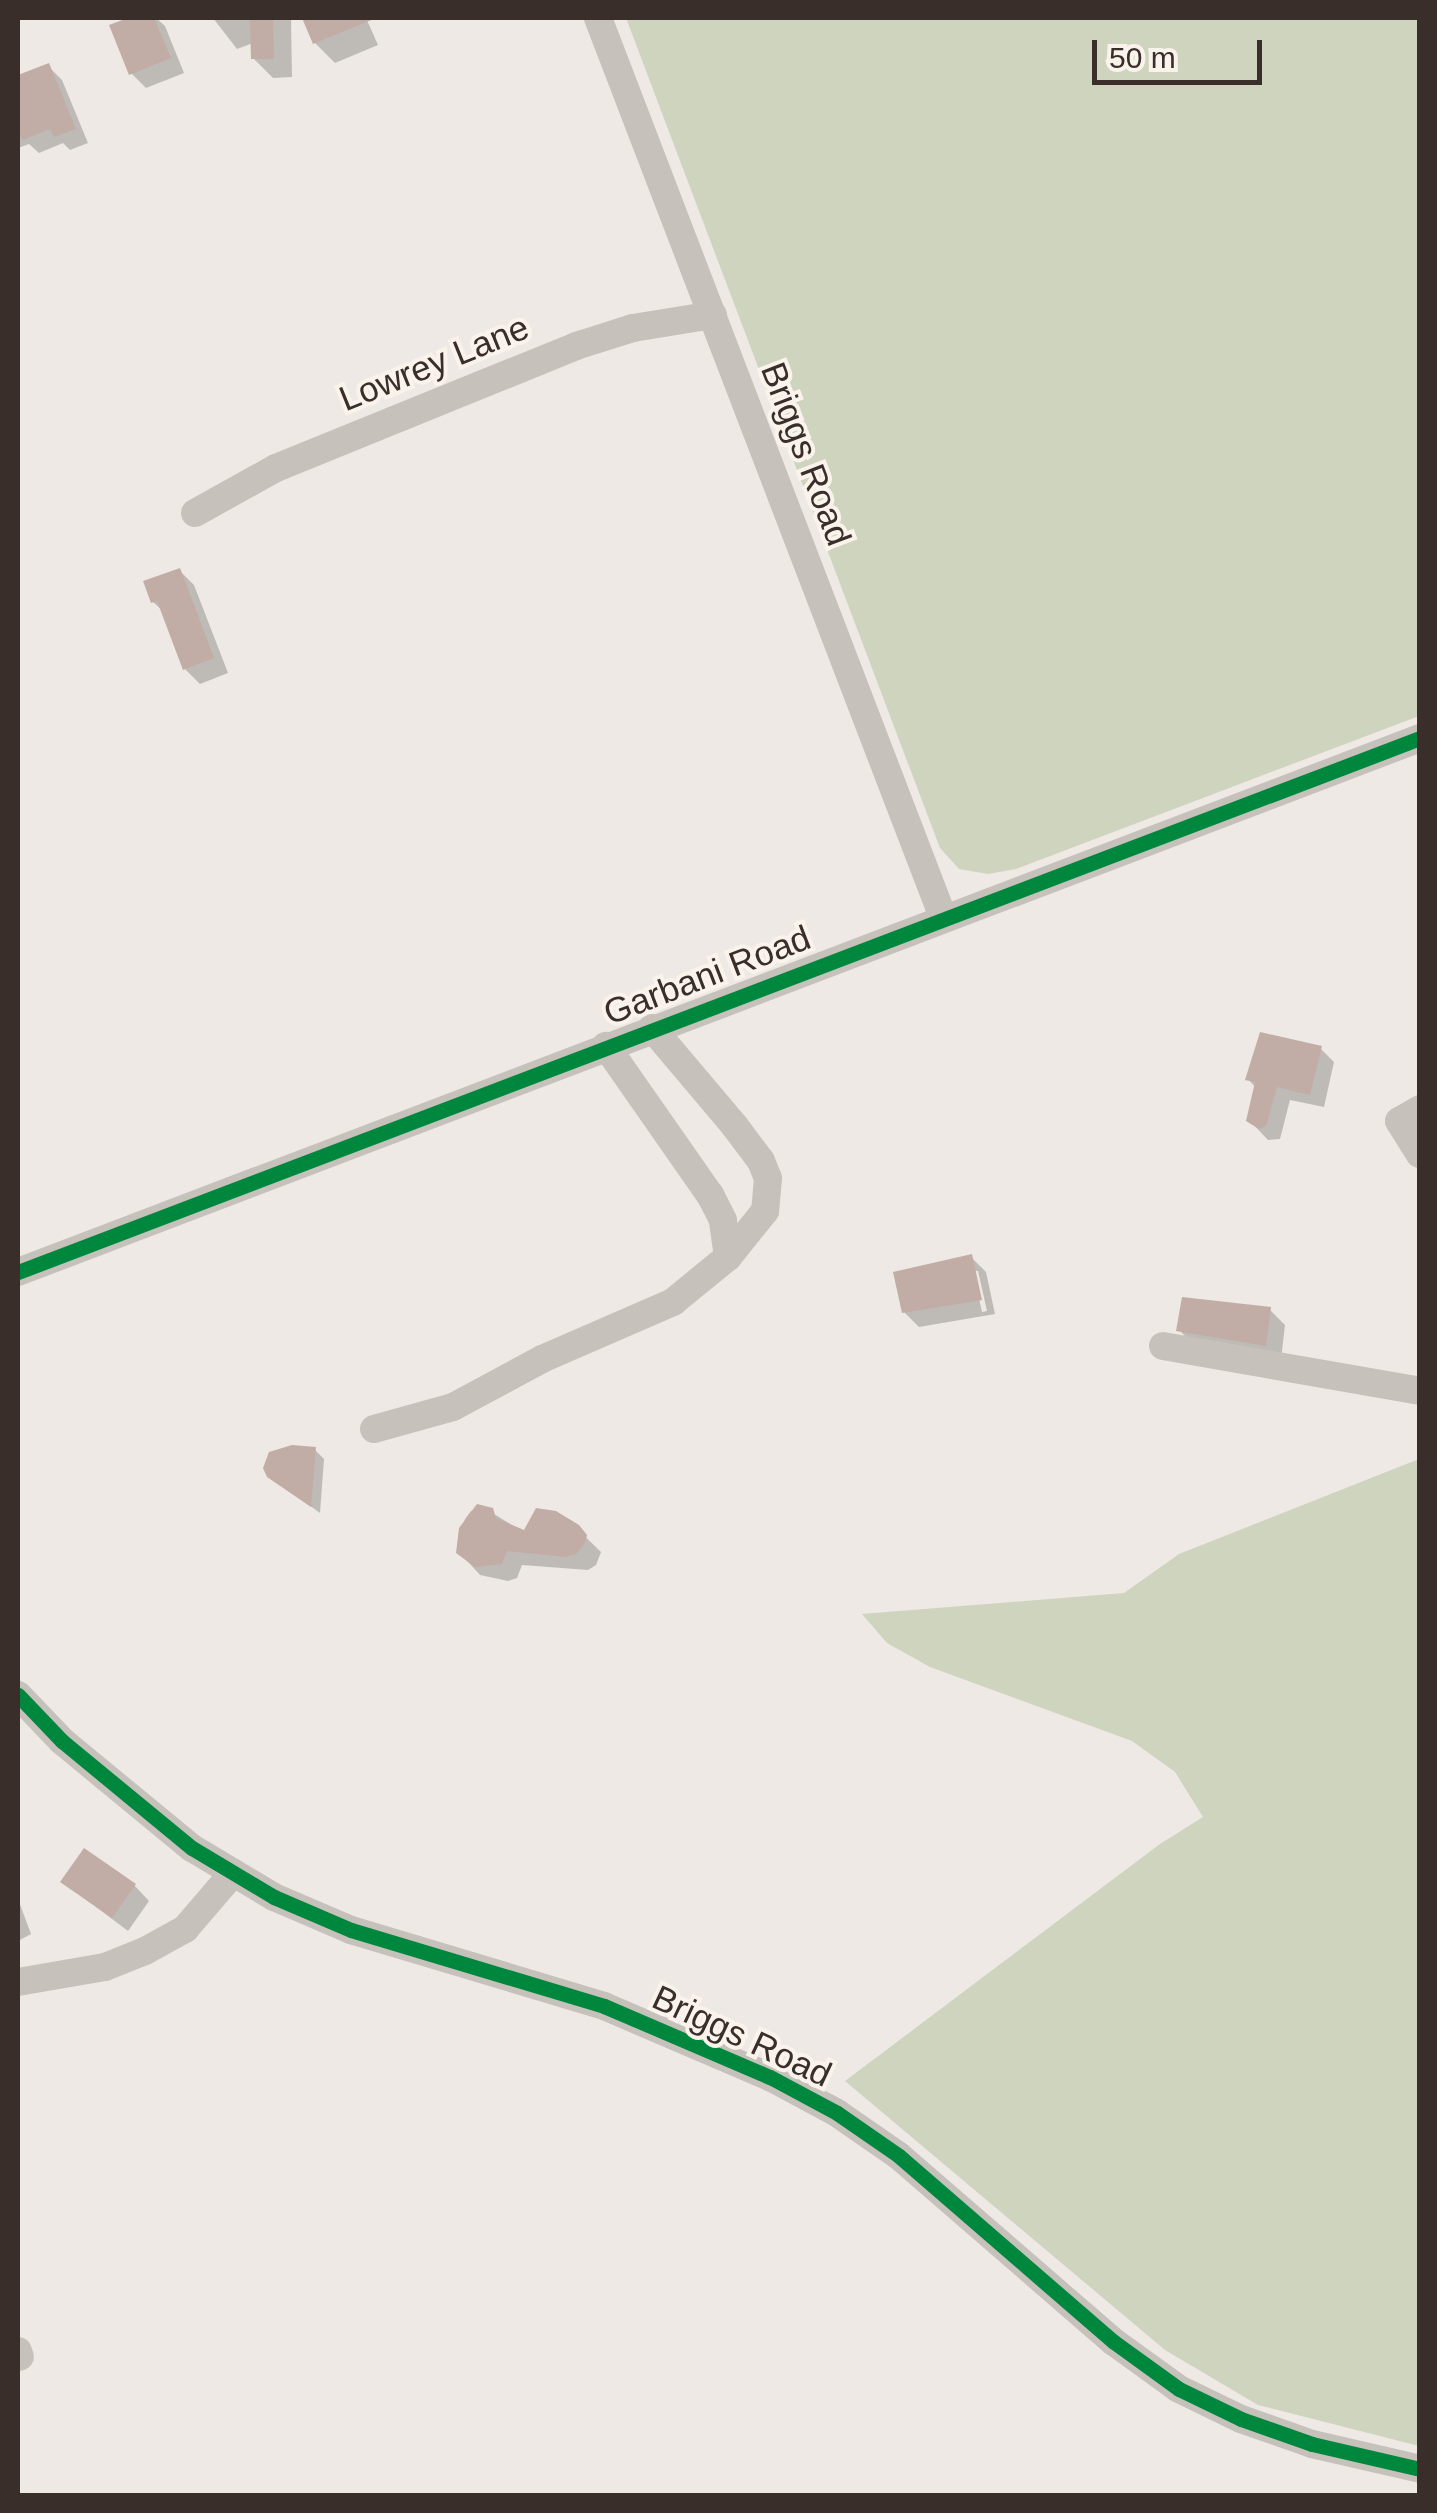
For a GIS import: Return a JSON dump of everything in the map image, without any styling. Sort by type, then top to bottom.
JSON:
[{"type":"street","name":"Briggs Road","points":[[598,18],[943,917]]},
{"type":"street","name":"Lowrey Lane","points":[[195,513],[276,468],[576,346],[633,328],[713,316]]},
{"type":"street","name":"Garbani Road","points":[[18,1272],[1420,738]]},
{"type":"street","points":[[374,1429],[453,1406],[542,1359],[673,1302],[728,1257],[765,1211],[768,1178],[761,1161],[652,1028]]},
{"type":"street","points":[[606,1046],[710,1196],[723,1220],[728,1257]]},
{"type":"street","points":[[1420,1109],[1399,1121],[1420,1154]]},
{"type":"street","points":[[1163,1346],[1420,1391]]},
{"type":"street","name":"Briggs Road","points":[[18,1695],[62,1742],[121,1792],[192,1848],[274,1897],[351,1930],[604,2006],[770,2077],[837,2114],[899,2156],[1114,2342],[1178,2390],[1312,2444],[1420,2468]]},
{"type":"street","points":[[18,1982],[105,1967],[145,1951],[185,1929],[232,1873]]},
{"type":"green space","points":[[626,18],[1419,18],[1419,716],[1016,869],[988,874],[959,869],[940,848]]},
{"type":"green space","points":[[1419,1459],[1419,2446],[1258,2405],[1165,2350],[845,2081],[1160,1844],[1203,1817],[1175,1772],[1132,1741],[930,1667],[887,1643],[862,1614],[1124,1593],[1179,1554]]},
{"type":"building","points":[[128,18],[154,18],[171,58],[129,75],[109,25]]},
{"type":"building","points":[[250,18],[273,18],[274,59],[251,59]]},
{"type":"building","points":[[302,18],[376,18],[313,44]]},
{"type":"building","points":[[49,63],[76,129],[54,137],[50,129],[22,140],[18,128],[18,75]]},
{"type":"building","points":[[180,568],[214,658],[183,670],[157,601],[151,603],[143,581]]},
{"type":"building","points":[[1260,1032],[1322,1046],[1310,1095],[1277,1087],[1266,1126],[1259,1129],[1246,1121],[1255,1082],[1245,1080]]},
{"type":"building","points":[[972,1254],[982,1300],[902,1313],[893,1272]]},
{"type":"building","points":[[1182,1297],[1271,1307],[1266,1346],[1176,1331]]},
{"type":"building","points":[[292,1445],[316,1447],[311,1507],[267,1477],[263,1468],[269,1452]]},
{"type":"building","points":[[477,1504],[493,1508],[496,1518],[524,1530],[536,1508],[556,1511],[579,1525],[587,1535],[585,1543],[576,1554],[565,1557],[507,1551],[502,1564],[475,1567],[456,1553],[459,1528]]},
{"type":"building","points":[[84,1848],[136,1884],[112,1918],[60,1882]]},
{"type":"cycle path","points":[[18,1272],[1420,738]]},
{"type":"cycle path","points":[[18,1695],[62,1741],[192,1848],[274,1897],[351,1930],[604,2006],[770,2077],[837,2113],[899,2156],[1114,2342],[1179,2389],[1241,2419],[1312,2444],[1420,2469]]}]
